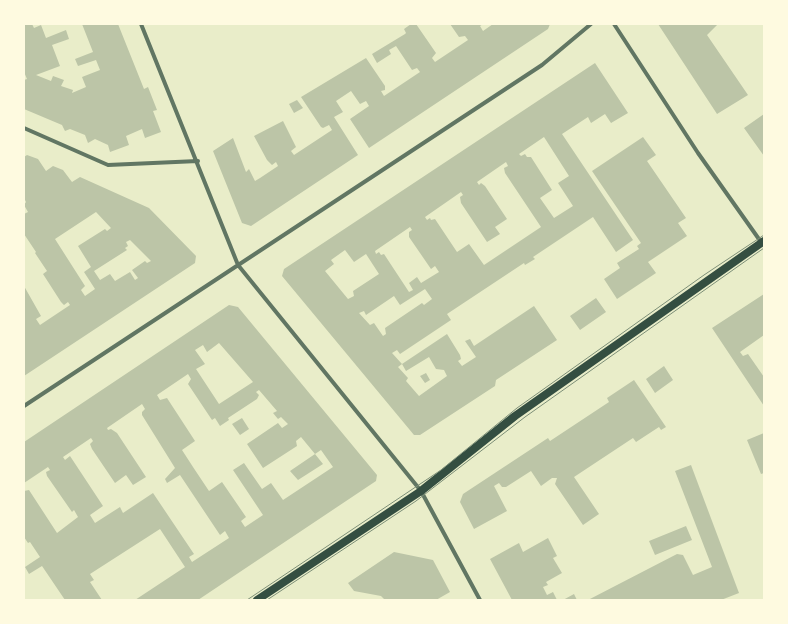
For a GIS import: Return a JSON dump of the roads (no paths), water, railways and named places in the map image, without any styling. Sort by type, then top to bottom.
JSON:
[{"type":"main road","points":[[257,600],[421,491],[515,416],[763,242]]},
{"type":"street","points":[[141,24],[198,161],[238,265],[421,491],[480,600]]},
{"type":"street","points":[[24,406],[542,65],[591,24]]},
{"type":"street","points":[[614,24],[698,153],[763,242]]},
{"type":"street","points":[[24,128],[108,165],[198,161]]},
{"type":"tram line","points":[[247,600],[441,470],[517,408],[704,275],[764,235]]},
{"type":"tram line","points":[[267,600],[416,501],[525,417],[764,248]]}]
